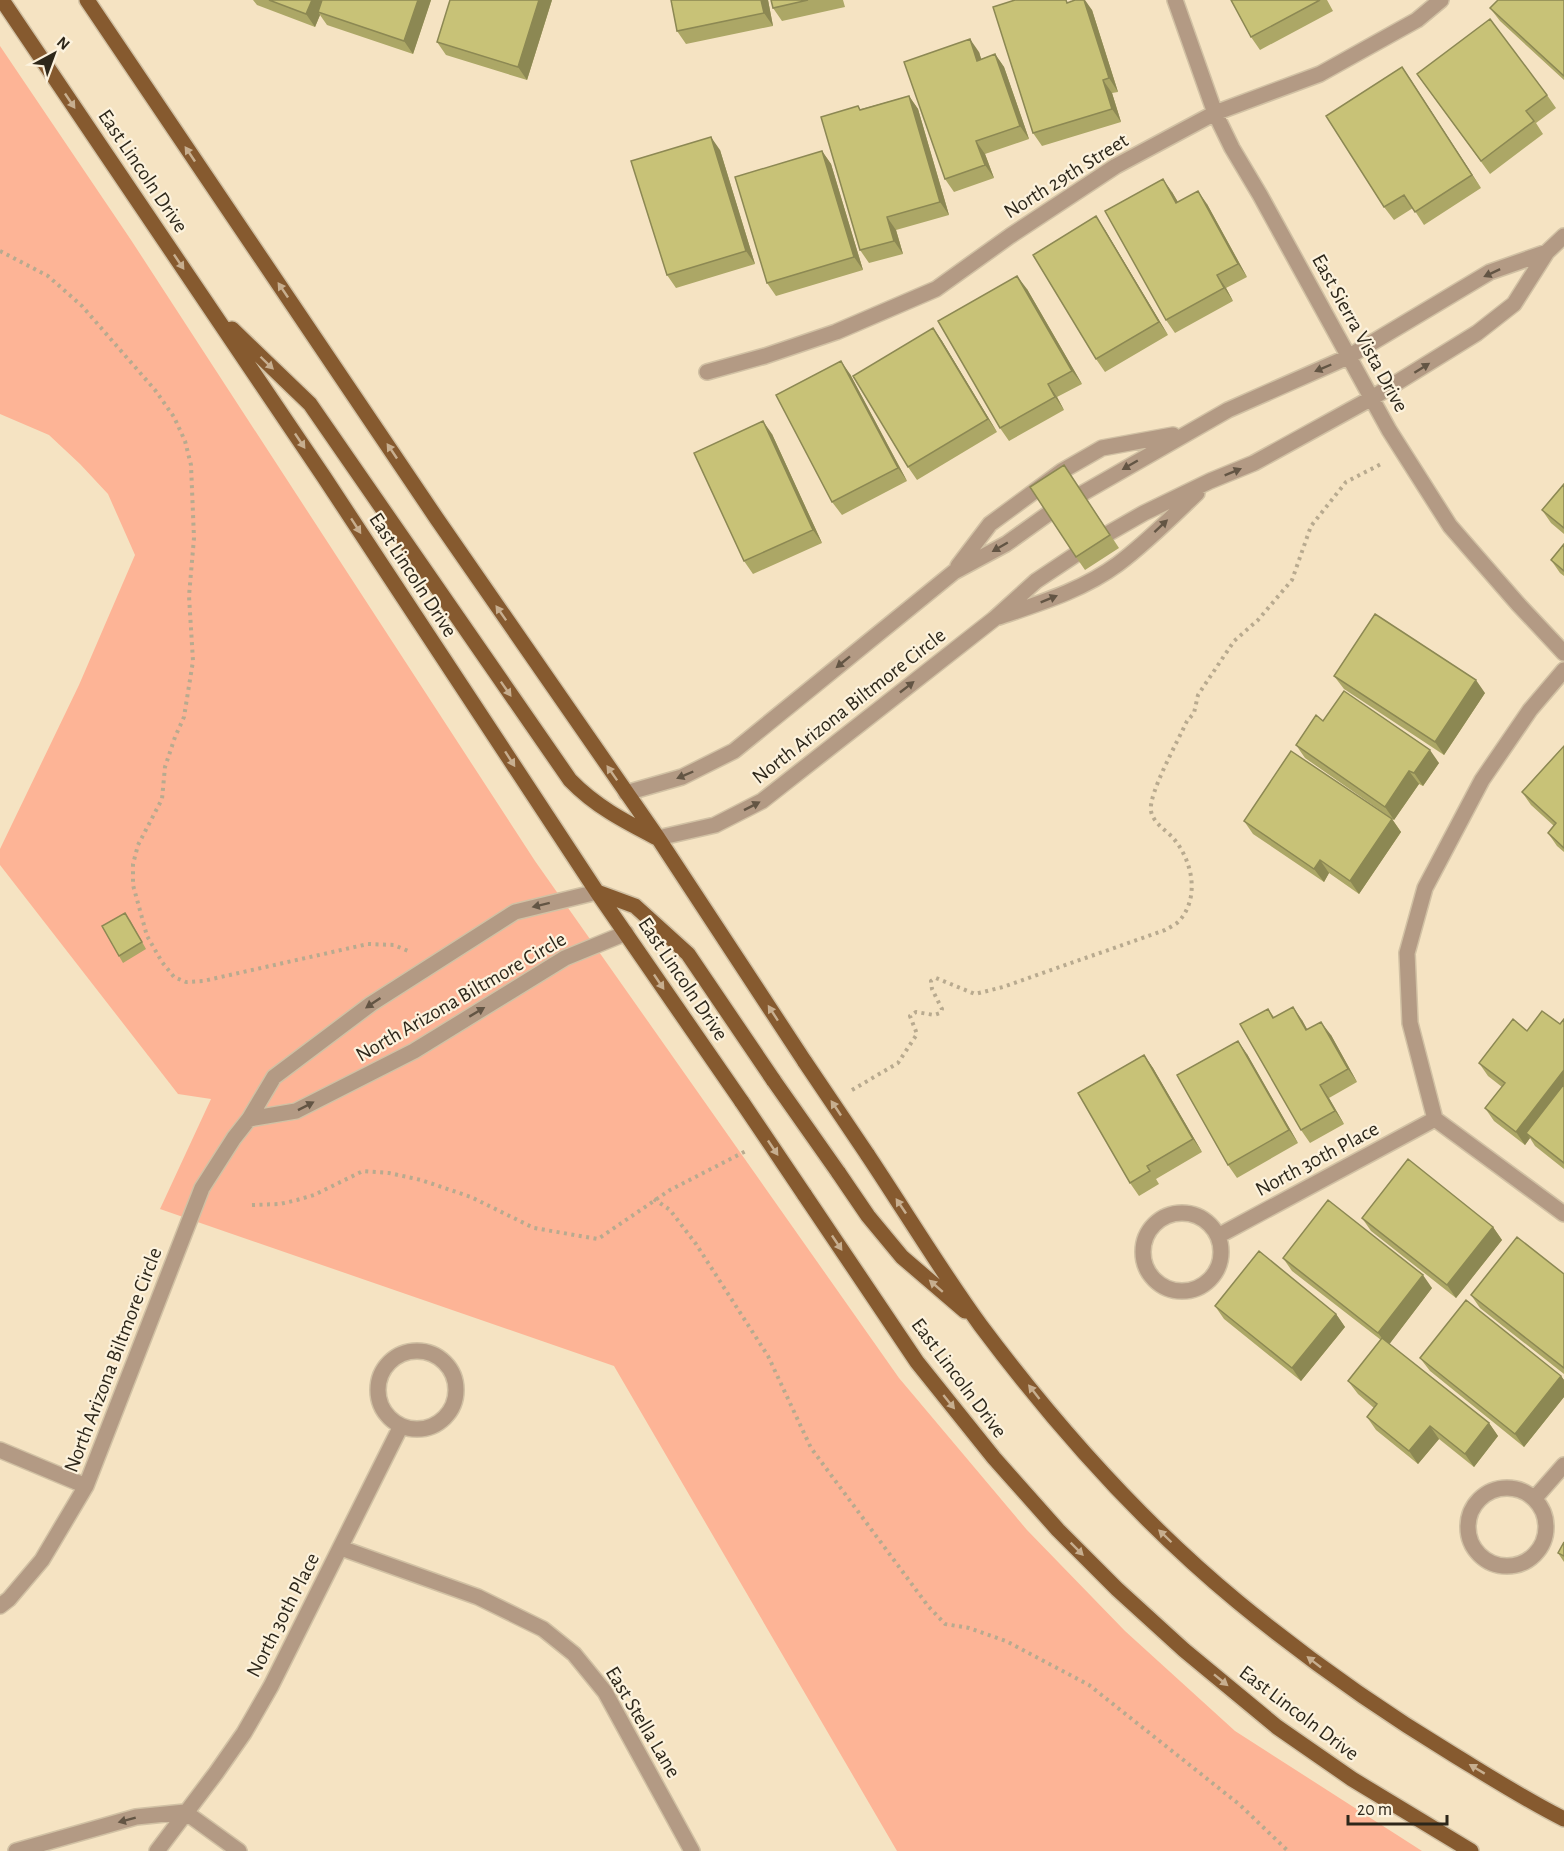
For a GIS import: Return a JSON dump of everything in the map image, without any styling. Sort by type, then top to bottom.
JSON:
[{"type":"main road","name":"East Lincoln Drive","points":[[2,0],[597,892],[917,1362],[994,1458],[1043,1514],[1117,1589],[1184,1650],[1277,1727],[1352,1779],[1471,1851]]},
{"type":"main road","points":[[87,0],[437,519],[658,838],[981,1324],[1049,1412],[1167,1538],[1237,1602],[1322,1668],[1395,1720],[1536,1806],[1564,1819]]},
{"type":"main road","points":[[209,308],[310,404],[570,780],[586,796],[609,813],[658,838]]},
{"type":"main road","points":[[597,892],[635,906],[688,954],[868,1215],[902,1257],[981,1324]]},
{"type":"street","name":"East Sierra Vista Drive","points":[[1175,0],[1215,113],[1232,148],[1403,452],[1450,526],[1564,653]]},
{"type":"street","name":"North 29th Street","points":[[707,372],[765,356],[836,332],[936,289],[1010,236],[1116,166],[1215,113],[1320,74],[1417,20],[1441,0]]},
{"type":"street","name":"North Arizona Biltmore Circle","points":[[1108,533],[1210,481],[1254,463],[1372,398],[1477,333],[1514,304],[1547,252],[1564,236]]},
{"type":"street","name":"North Arizona Biltmore Circle","points":[[1083,493],[1228,410],[1348,357],[1490,272],[1547,252]]},
{"type":"street","name":"North Arizona Biltmore Circle","points":[[954,572],[990,524],[1062,471],[1102,448],[1185,433]]},
{"type":"street","name":"North Arizona Biltmore Circle","points":[[994,619],[1051,599],[1092,580],[1117,565],[1210,481]]},
{"type":"street","name":"North Arizona Biltmore Circle","points":[[626,793],[682,777],[734,751],[954,572],[1006,544],[1048,514]]},
{"type":"street","name":"North Arizona Biltmore Circle","points":[[658,838],[715,825],[762,801],[994,619],[1036,581],[1075,555]]},
{"type":"street","points":[[1564,670],[1530,710],[1482,780],[1425,888],[1407,953],[1410,1023],[1435,1119],[1564,1214]]},
{"type":"street","name":"North Arizona Biltmore Circle","points":[[0,1606],[9,1599],[42,1560],[87,1486],[202,1188],[249,1119],[274,1077],[371,1004],[515,912],[597,892]]},
{"type":"street","name":"North Arizona Biltmore Circle","points":[[249,1119],[296,1111],[414,1051],[565,958],[626,933]]},
{"type":"street","name":"North 30th Place","points":[[1218,1236],[1435,1119]]},
{"type":"street","points":[[1176,1213],[1189,1213],[1201,1218],[1218,1236],[1221,1260],[1217,1270],[1210,1280],[1190,1291],[1166,1288],[1156,1282],[1149,1272],[1144,1260],[1143,1248],[1154,1225],[1164,1217],[1176,1213]]},
{"type":"street","points":[[418,1351],[432,1353],[443,1360],[453,1376],[456,1394],[453,1406],[447,1416],[431,1426],[413,1429],[401,1426],[382,1408],[378,1394],[379,1381],[384,1368],[393,1359],[405,1353],[418,1351]]},
{"type":"street","name":"North 30th Place","points":[[157,1851],[244,1733],[271,1686],[401,1426]]},
{"type":"street","points":[[0,1450],[87,1486]]},
{"type":"street","points":[[1534,1499],[1564,1465]]},
{"type":"street","points":[[1510,1488],[1523,1491],[1534,1499],[1542,1509],[1546,1520],[1544,1539],[1536,1554],[1526,1562],[1514,1566],[1502,1566],[1480,1555],[1472,1544],[1468,1531],[1469,1517],[1475,1505],[1484,1496],[1496,1490],[1510,1488]]},
{"type":"street","name":"East Stella Lane","points":[[341,1548],[478,1597],[543,1629],[574,1654],[605,1692],[692,1851]]},
{"type":"street","points":[[16,1851],[136,1817],[185,1812],[239,1851]]},
{"type":"path","points":[[0,251],[48,276],[82,306],[168,408],[184,441],[191,465],[194,538],[189,596],[193,661],[184,717],[165,767],[162,799],[138,845],[133,864],[133,885],[137,905],[147,936],[162,963],[174,977],[186,982],[203,981],[368,944],[394,945],[437,962]]},
{"type":"path","points":[[843,1095],[898,1063],[917,1034],[910,1016],[916,1012],[934,1015],[940,1013],[942,1008],[932,989],[931,981],[936,978],[975,994],[1003,987],[1165,930],[1180,921],[1186,910],[1192,887],[1190,864],[1175,840],[1155,821],[1151,810],[1154,792],[1187,721],[1194,713],[1198,695],[1234,641],[1258,620],[1292,580],[1311,526],[1346,482],[1403,452]]},
{"type":"path","points":[[252,1205],[280,1204],[297,1200],[363,1171],[389,1173],[421,1179],[471,1197],[534,1228],[598,1239],[654,1199],[754,1146]]},
{"type":"path","points":[[654,1199],[670,1210],[696,1244],[768,1356],[812,1448],[939,1618],[945,1624],[969,1628],[1006,1641],[1089,1685],[1240,1805],[1288,1851]]},
{"type":"shaded area","points":[[0,46],[131,240],[535,861],[899,1378],[1027,1530],[1125,1631],[1235,1731],[1422,1851],[897,1851],[614,1366],[160,1209],[211,1099],[178,1094],[0,865],[0,849],[79,685],[135,555],[108,494],[80,464],[49,435],[0,414]]},
{"type":"building","points":[[269,0],[312,0],[306,14]]},
{"type":"building","points":[[322,0],[418,0],[404,41],[318,12]]},
{"type":"building","points":[[450,0],[539,0],[518,67],[437,42]]},
{"type":"building","points":[[671,0],[761,0],[764,13],[677,31]]},
{"type":"building","points":[[771,0],[808,0],[773,8]]},
{"type":"building","points":[[1015,0],[1066,0],[1067,3],[1084,0],[1109,78],[1103,80],[1112,109],[1033,133],[993,7]]},
{"type":"building","points":[[1231,0],[1320,0],[1251,37]]},
{"type":"building","points":[[1498,0],[1564,0],[1564,76],[1490,8]]},
{"type":"building","points":[[1490,19],[1547,95],[1526,111],[1534,121],[1481,161],[1417,74]]},
{"type":"building","points":[[970,39],[977,61],[995,54],[1020,126],[976,141],[985,165],[945,179],[904,62]]},
{"type":"building","points":[[1402,67],[1472,175],[1415,212],[1404,195],[1384,207],[1326,116]]},
{"type":"building","points":[[909,96],[940,202],[887,217],[894,241],[860,250],[821,117],[858,106],[860,110]]},
{"type":"building","points":[[711,137],[746,251],[667,275],[631,161]]},
{"type":"building","points":[[822,151],[854,257],[767,283],[735,177]]},
{"type":"building","points":[[1163,179],[1176,203],[1198,191],[1238,264],[1217,275],[1224,288],[1166,320],[1105,211]]},
{"type":"building","points":[[1096,216],[1159,322],[1096,359],[1033,255]]},
{"type":"building","points":[[1017,276],[1072,371],[1048,384],[1055,397],[1000,428],[938,321]]},
{"type":"building","points":[[933,328],[988,419],[908,467],[853,376]]},
{"type":"building","points":[[841,361],[898,468],[832,502],[776,395]]},
{"type":"building","points":[[763,421],[813,530],[744,561],[694,453]]},
{"type":"building","points":[[1064,465],[1110,535],[1076,557],[1030,487]]},
{"type":"building","points":[[1564,484],[1564,528],[1542,510]]},
{"type":"building","points":[[1564,544],[1564,571],[1551,560]]},
{"type":"building","points":[[1375,614],[1476,680],[1435,742],[1334,676]]},
{"type":"building","points":[[1344,691],[1430,750],[1414,773],[1409,771],[1385,807],[1296,745],[1316,715],[1323,721]]},
{"type":"building","points":[[1564,746],[1564,848],[1548,833],[1556,823],[1522,792]]},
{"type":"building","points":[[1291,751],[1392,819],[1350,881],[1320,860],[1314,869],[1244,821]]},
{"type":"building","points":[[125,913],[142,942],[119,956],[102,926]]},
{"type":"building","points":[[1293,1007],[1306,1030],[1321,1022],[1348,1069],[1320,1085],[1335,1111],[1301,1130],[1240,1024],[1268,1009],[1273,1018]]},
{"type":"building","points":[[1542,1011],[1560,1024],[1564,1019],[1564,1070],[1516,1132],[1485,1108],[1505,1083],[1479,1063],[1513,1019],[1527,1031]]},
{"type":"building","points":[[1238,1041],[1289,1130],[1228,1165],[1177,1075]]},
{"type":"building","points":[[1144,1055],[1193,1139],[1147,1166],[1150,1171],[1130,1183],[1078,1093]]},
{"type":"building","points":[[1564,1084],[1564,1163],[1526,1133]]},
{"type":"building","points":[[1408,1159],[1493,1227],[1447,1285],[1362,1218]]},
{"type":"building","points":[[1328,1200],[1423,1275],[1378,1333],[1283,1258]]},
{"type":"building","points":[[1517,1237],[1564,1274],[1564,1368],[1471,1295]]},
{"type":"building","points":[[1259,1251],[1336,1314],[1292,1368],[1215,1306]]},
{"type":"building","points":[[1466,1300],[1561,1376],[1515,1434],[1420,1358]]},
{"type":"building","points":[[1382,1338],[1489,1423],[1465,1454],[1430,1426],[1409,1451],[1367,1417],[1377,1404],[1348,1381]]},
{"type":"building","points":[[1564,1542],[1564,1556],[1558,1553]]}]
